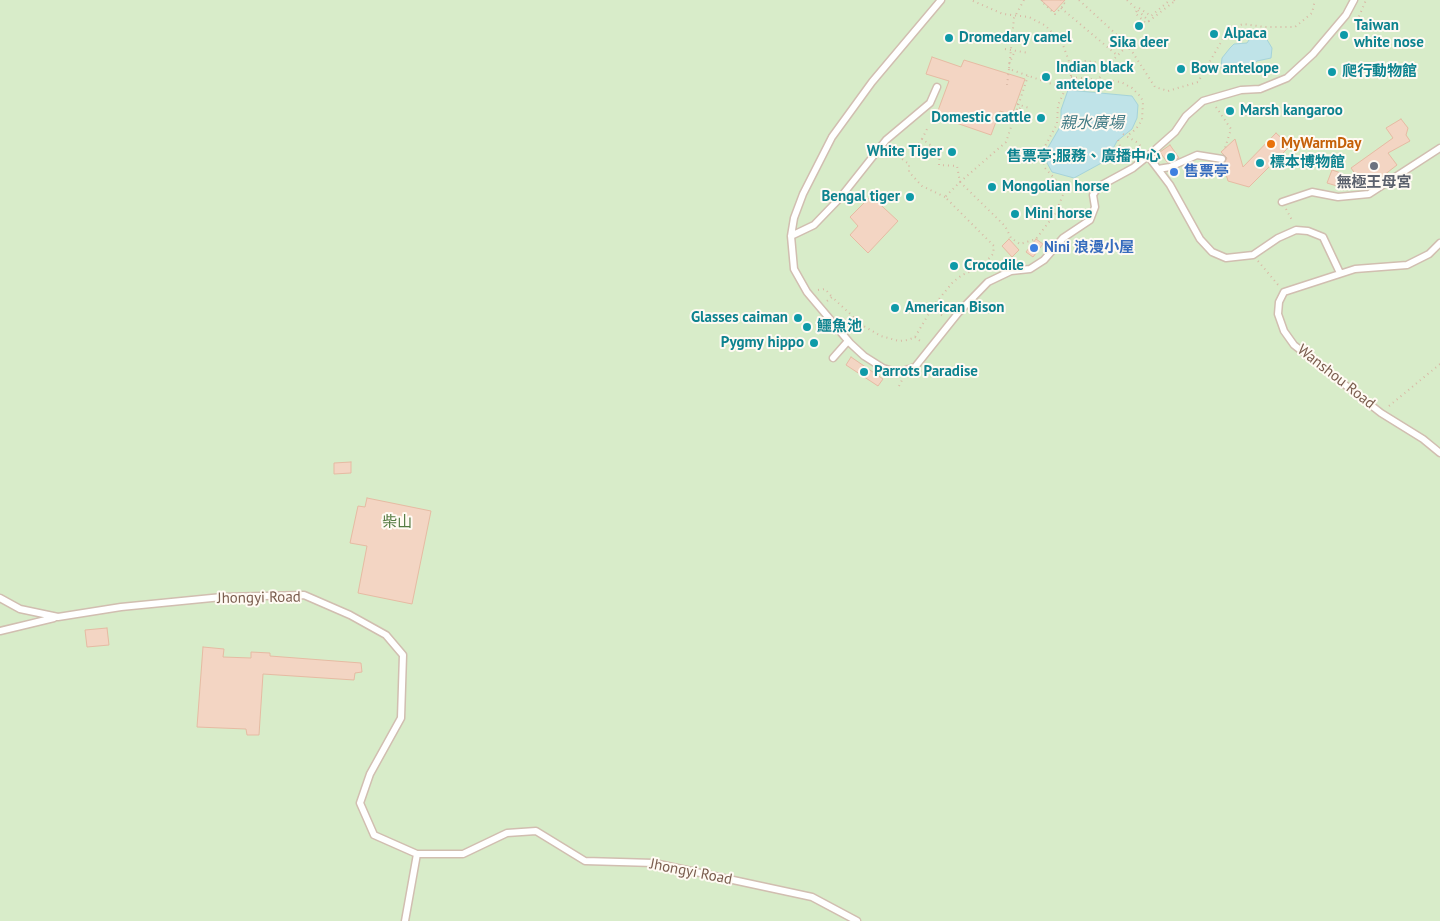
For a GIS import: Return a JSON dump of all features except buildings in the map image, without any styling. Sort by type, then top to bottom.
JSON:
[{"type":"lane","points":[[941,0],[872,82],[832,137],[803,194],[794,218],[792,236],[794,269],[807,292],[820,308],[848,341],[864,356],[883,368],[903,371],[915,367],[951,322],[988,282],[1011,271],[1030,268],[1044,260],[1063,238],[1090,220],[1095,208],[1093,195],[1098,187],[1133,168],[1148,156],[1175,132],[1186,116],[1203,101],[1242,90],[1260,89],[1286,78],[1330,34],[1346,14],[1354,0]]},
{"type":"lane","points":[[792,236],[814,226],[840,198],[886,140],[930,103],[937,87]]},
{"type":"lane","points":[[1282,202],[1312,192],[1338,197],[1369,194],[1440,148]]},
{"type":"lane","points":[[1158,169],[1170,167],[1203,154],[1222,159]]},
{"type":"lane","points":[[1148,156],[1170,185],[1200,239],[1212,252],[1226,258],[1253,255],[1278,238],[1296,230],[1308,231],[1324,237],[1340,273]]},
{"type":"lane","points":[[1284,292],[1355,269],[1407,265],[1429,254],[1440,243]]},
{"type":"lane","name":"Wanshou Road","points":[[1284,292],[1279,302],[1278,314],[1284,331],[1294,345],[1381,413],[1440,453]]},
{"type":"lane","points":[[833,358],[848,341]]},
{"type":"lane","name":"Jhongyi Road","points":[[0,598],[20,609],[58,617],[121,607],[222,597],[304,595],[350,615],[386,635],[404,655],[401,718],[370,774],[360,803],[374,835],[417,854],[463,854],[507,833],[536,831],[584,861],[654,863],[812,897],[857,921]]},
{"type":"lane","points":[[0,631],[58,617]]},
{"type":"lane","points":[[405,921],[417,854]]},
{"type":"path","points":[[922,139],[940,152],[939,165],[957,166],[960,182],[1005,226],[1012,238],[1020,244],[1036,239],[1055,214],[1065,190],[1045,168],[1042,155],[1057,124],[1058,104],[1071,77],[1070,64],[1064,45],[1046,26],[1029,17],[1003,14],[971,0]]},
{"type":"path","points":[[1007,85],[1014,18],[1024,0]]},
{"type":"path","points":[[1042,0],[1040,1],[1055,14],[1065,4],[1061,0]]},
{"type":"path","points":[[1079,0],[1127,46],[1155,87],[1168,91],[1198,82],[1228,30],[1243,24],[1265,27],[1295,27],[1312,13],[1315,0]]},
{"type":"path","points":[[1127,0],[1149,20]]},
{"type":"path","points":[[1170,0],[1151,16],[1140,8],[1135,13],[1146,23],[1175,0]]},
{"type":"path","points":[[1357,21],[1366,0]]},
{"type":"path","points":[[1061,8],[1118,56]]},
{"type":"path","points":[[1098,80],[1109,64],[1127,46]]},
{"type":"path","points":[[1005,49],[1029,53]]},
{"type":"path","points":[[1009,64],[1014,51]]},
{"type":"path","points":[[1070,64],[1085,61],[1109,64]]},
{"type":"path","points":[[1009,69],[1066,89]]},
{"type":"path","points":[[945,197],[1006,142],[1028,76]]},
{"type":"path","points":[[1071,77],[1121,82],[1132,88],[1143,102],[1142,120],[1136,129],[1127,136]]},
{"type":"path","points":[[1203,101],[1212,104],[1231,130],[1225,148]]},
{"type":"path","points":[[1017,104],[1029,108]]},
{"type":"path","points":[[1014,117],[1022,106]]},
{"type":"path","points":[[820,308],[832,297],[862,324],[882,336],[899,341],[915,337],[932,309],[953,282],[988,261],[994,246],[945,197],[922,186],[909,172],[909,164],[898,156],[906,147],[915,150],[927,129]]},
{"type":"path","points":[[1123,134],[1138,143],[1148,156]]},
{"type":"path","points":[[1118,140],[1121,149],[1127,153],[1148,156]]},
{"type":"path","points":[[1282,202],[1295,226]]},
{"type":"path","points":[[1253,255],[1284,292]]},
{"type":"path","points":[[932,309],[951,322]]},
{"type":"path","points":[[1381,413],[1440,364]]},
{"type":"green space","name":"柴山","points":[[0,0],[1440,0],[1440,921],[0,921]]},
{"type":"water","points":[[1253,34],[1262,35],[1266,38],[1272,48],[1271,58],[1257,61],[1243,74],[1230,74],[1221,68],[1222,58],[1230,48],[1234,44],[1247,43]]},
{"type":"water","name":"親水廣場","points":[[1068,90],[1132,96],[1138,105],[1137,118],[1132,129],[1117,141],[1107,160],[1074,178],[1052,172],[1046,161],[1046,151],[1061,125],[1061,110]]},
{"type":"place","name":"Sika deer","points":[[1139,26]]},
{"type":"place","name":"Alpaca","points":[[1214,34]]},
{"type":"place","name":"Taiwan white nose","points":[[1344,35]]},
{"type":"place","name":"Dromedary camel","points":[[949,38]]},
{"type":"place","name":"Bow antelope","points":[[1181,69]]},
{"type":"place","name":"爬行動物館","points":[[1332,72]]},
{"type":"place","name":"Indian black antelope","points":[[1046,77]]},
{"type":"place","name":"Marsh kangaroo","points":[[1230,111]]},
{"type":"place","name":"Domestic cattle","points":[[1041,118]]},
{"type":"place","name":"MyWarmDay","points":[[1271,144]]},
{"type":"place","name":"White Tiger","points":[[952,152]]},
{"type":"place","name":"售票亭;服務、廣播中心","points":[[1171,157]]},
{"type":"place","name":"標本博物館","points":[[1260,163]]},
{"type":"place","name":"無極王母宮","points":[[1374,166]]},
{"type":"place","name":"售票亭","points":[[1174,172]]},
{"type":"place","name":"Mongolian horse","points":[[992,187]]},
{"type":"place","name":"Bengal tiger","points":[[910,197]]},
{"type":"place","name":"Mini horse","points":[[1015,214]]},
{"type":"place","name":"Nini 浪漫小屋","points":[[1034,248]]},
{"type":"place","name":"Crocodile","points":[[954,266]]},
{"type":"place","name":"American Bison","points":[[895,308]]},
{"type":"place","name":"Glasses caiman","points":[[798,318]]},
{"type":"place","name":"鱷魚池","points":[[807,327]]},
{"type":"place","name":"Pygmy hippo","points":[[814,343]]},
{"type":"place","name":"Parrots Paradise","points":[[864,372]]}]
